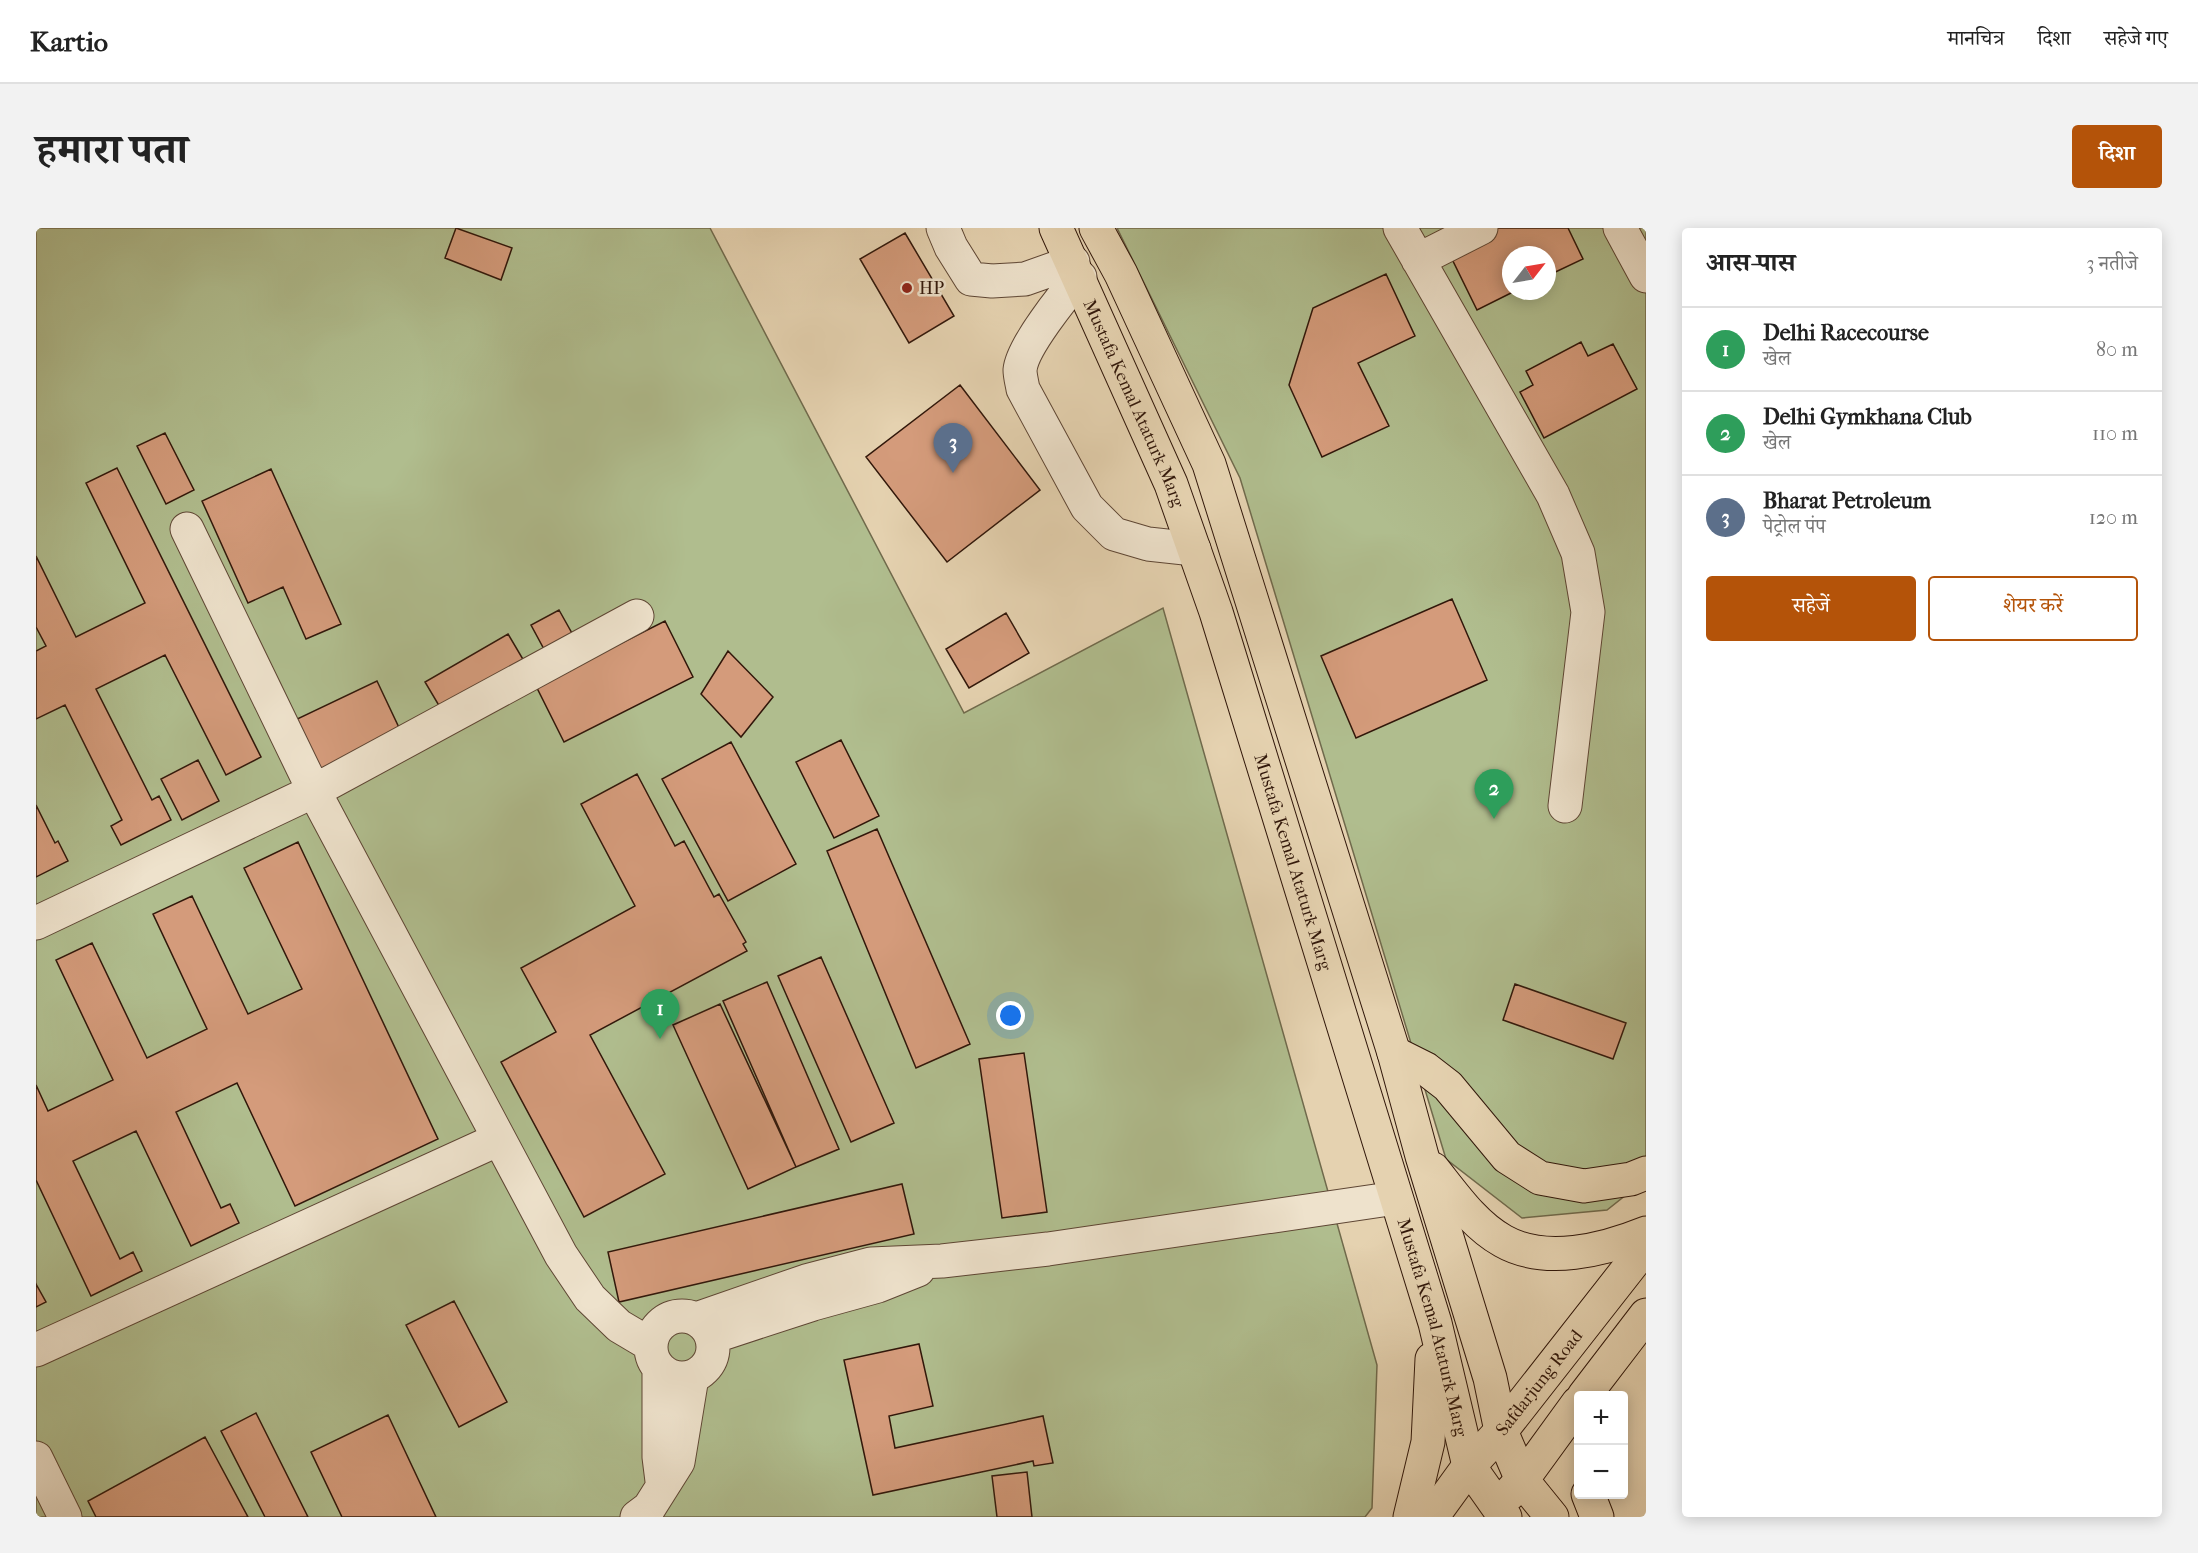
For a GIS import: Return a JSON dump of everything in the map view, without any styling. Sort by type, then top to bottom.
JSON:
[{"type":"main road","name":"Mustafa Kemal Ataturk Marg","points":[[1056,228],[1172,484],[1216,612],[1435,1323],[1469,1466],[1497,1514]]},
{"type":"main road","name":"Mustafa Kemal Ataturk Marg","points":[[1096,228],[1209,464],[1394,1053],[1422,1156],[1490,1378],[1501,1431],[1522,1480],[1552,1517]]},
{"type":"main road","points":[[1394,1053],[1426,1069],[1448,1086],[1507,1157],[1540,1178],[1584,1186],[1630,1179],[1646,1173]]},
{"type":"main road","points":[[1422,1156],[1470,1215],[1503,1242],[1539,1253],[1574,1252],[1615,1246],[1646,1233]]},
{"type":"main road","name":"Safdarjung Road","points":[[1432,1517],[1469,1466],[1501,1431],[1646,1246]]},
{"type":"main road","points":[[1588,1391],[1646,1315]]},
{"type":"main road","points":[[1410,1517],[1428,1442],[1435,1323]]},
{"type":"main road","points":[[1497,1514],[1574,1409]]},
{"type":"main road","points":[[1590,1499],[1597,1517]]},
{"type":"lane","points":[[943,228],[951,247],[971,279],[1025,279],[1077,270]]},
{"type":"lane","points":[[1400,228],[1553,495],[1578,553],[1588,612],[1565,806]]},
{"type":"lane","points":[[1419,260],[1481,228]]},
{"type":"lane","points":[[1620,228],[1646,276]]},
{"type":"lane","points":[[1077,270],[1027,353],[1020,369],[1023,389],[1087,507],[1114,534],[1148,544],[1194,549]]},
{"type":"lane","points":[[187,529],[314,791],[561,1255],[590,1298],[655,1357],[669,1376],[692,1377],[703,1370],[710,1361],[713,1349],[704,1328],[684,1316],[672,1318],[662,1324],[654,1334],[655,1357],[659,1457],[650,1507]]},
{"type":"lane","points":[[36,923],[314,791],[637,616]]},
{"type":"lane","points":[[36,1350],[499,1139]]},
{"type":"lane","points":[[704,1328],[784,1288],[872,1264],[942,1261],[1048,1249],[1396,1198]]},
{"type":"lane","points":[[650,1507],[678,1462],[692,1377]]},
{"type":"lane","points":[[36,1458],[65,1517]]},
{"type":"green space","points":[[36,228],[710,228],[964,713],[1163,608],[1377,1365],[1372,1508],[1365,1517],[36,1517]]},
{"type":"green space","points":[[1117,228],[1646,228],[1646,1179],[1607,1210],[1522,1218],[1446,1159],[1240,478]]},
{"type":"building","points":[[456,228],[512,248],[501,280],[445,258]]},
{"type":"building","points":[[1496,228],[1568,228],[1583,259],[1556,272],[1556,246],[1502,246],[1502,298],[1477,310],[1448,251]]},
{"type":"building","name":"HP","points":[[905,233],[954,316],[909,343],[860,259]]},
{"type":"building","points":[[1386,274],[1415,336],[1358,363],[1389,426],[1322,457],[1289,385],[1313,308]]},
{"type":"building","points":[[1581,342],[1588,356],[1613,344],[1637,389],[1544,438],[1520,392],[1533,385],[1526,371]]},
{"type":"building","points":[[960,385],[1040,490],[947,562],[866,457]]},
{"type":"building","points":[[165,433],[194,490],[166,504],[137,446]]},
{"type":"building","points":[[117,468],[261,757],[226,775],[165,655],[96,689],[152,800],[159,796],[171,820],[121,845],[111,826],[122,820],[65,705],[36,719],[36,651],[46,646],[36,627],[36,556],[76,637],[145,603],[86,483]]},
{"type":"building","points":[[271,469],[341,624],[306,639],[283,587],[248,603],[202,501]]},
{"type":"building","points":[[1452,599],[1487,680],[1356,738],[1321,656]]},
{"type":"building","points":[[559,610],[573,635],[545,651],[531,625]]},
{"type":"building","points":[[1006,613],[1029,653],[969,688],[946,649]]},
{"type":"building","points":[[665,621],[693,677],[564,742],[536,686]]},
{"type":"building","points":[[508,634],[524,661],[441,709],[425,682]]},
{"type":"building","points":[[728,651],[773,697],[741,737],[701,694]]},
{"type":"building","points":[[377,681],[402,734],[320,773],[295,720]]},
{"type":"building","points":[[841,740],[879,816],[834,838],[796,762]]},
{"type":"building","points":[[731,742],[796,864],[728,901],[662,779]]},
{"type":"building","points":[[198,760],[219,801],[182,820],[161,779]]},
{"type":"building","points":[[637,774],[675,846],[684,841],[714,897],[719,894],[746,942],[743,944],[747,951],[590,1035],[665,1174],[584,1217],[501,1062],[556,1032],[521,968],[635,906],[581,804]]},
{"type":"building","points":[[36,805],[55,843],[58,841],[68,861],[36,877]]},
{"type":"building","points":[[877,829],[970,1044],[916,1068],[827,851]]},
{"type":"building","points":[[298,842],[438,1139],[295,1206],[237,1083],[176,1112],[221,1208],[230,1204],[239,1223],[191,1246],[136,1131],[73,1161],[120,1259],[133,1252],[142,1271],[91,1296],[36,1180],[36,1085],[48,1111],[113,1080],[56,960],[92,943],[147,1058],[207,1029],[153,914],[192,896],[248,1014],[302,989],[244,868]]},
{"type":"building","points":[[821,957],[894,1123],[851,1142],[778,976]]},
{"type":"building","points":[[767,982],[839,1149],[796,1167],[723,1001]]},
{"type":"building","points":[[1515,984],[1626,1023],[1613,1059],[1503,1020]]},
{"type":"building","points":[[720,1004],[796,1167],[748,1189],[673,1025]]},
{"type":"building","points":[[1024,1053],[1047,1212],[1002,1218],[979,1059]]},
{"type":"building","points":[[902,1184],[914,1234],[619,1302],[608,1252]]},
{"type":"building","points":[[36,1284],[46,1302],[36,1307]]},
{"type":"building","points":[[454,1301],[507,1402],[459,1427],[406,1325]]},
{"type":"building","points":[[919,1344],[933,1406],[889,1416],[895,1448],[1043,1416],[1053,1463],[1034,1466],[1033,1461],[873,1495],[844,1360]]},
{"type":"building","points":[[256,1413],[308,1517],[265,1517],[221,1431]]},
{"type":"building","points":[[388,1415],[436,1517],[342,1517],[311,1452]]},
{"type":"building","points":[[205,1437],[248,1517],[96,1517],[88,1501]]},
{"type":"building","points":[[1027,1472],[1032,1517],[997,1517],[992,1476]]},
{"type":"place","name":"HP","points":[[907,288]]},
{"type":"place","name":"Bharat Petroleum","points":[[953,473]]},
{"type":"place","name":"Delhi Gymkhana Club","points":[[1494,819]]},
{"type":"place","name":"Delhi Racecourse","points":[[660,1039]]}]
